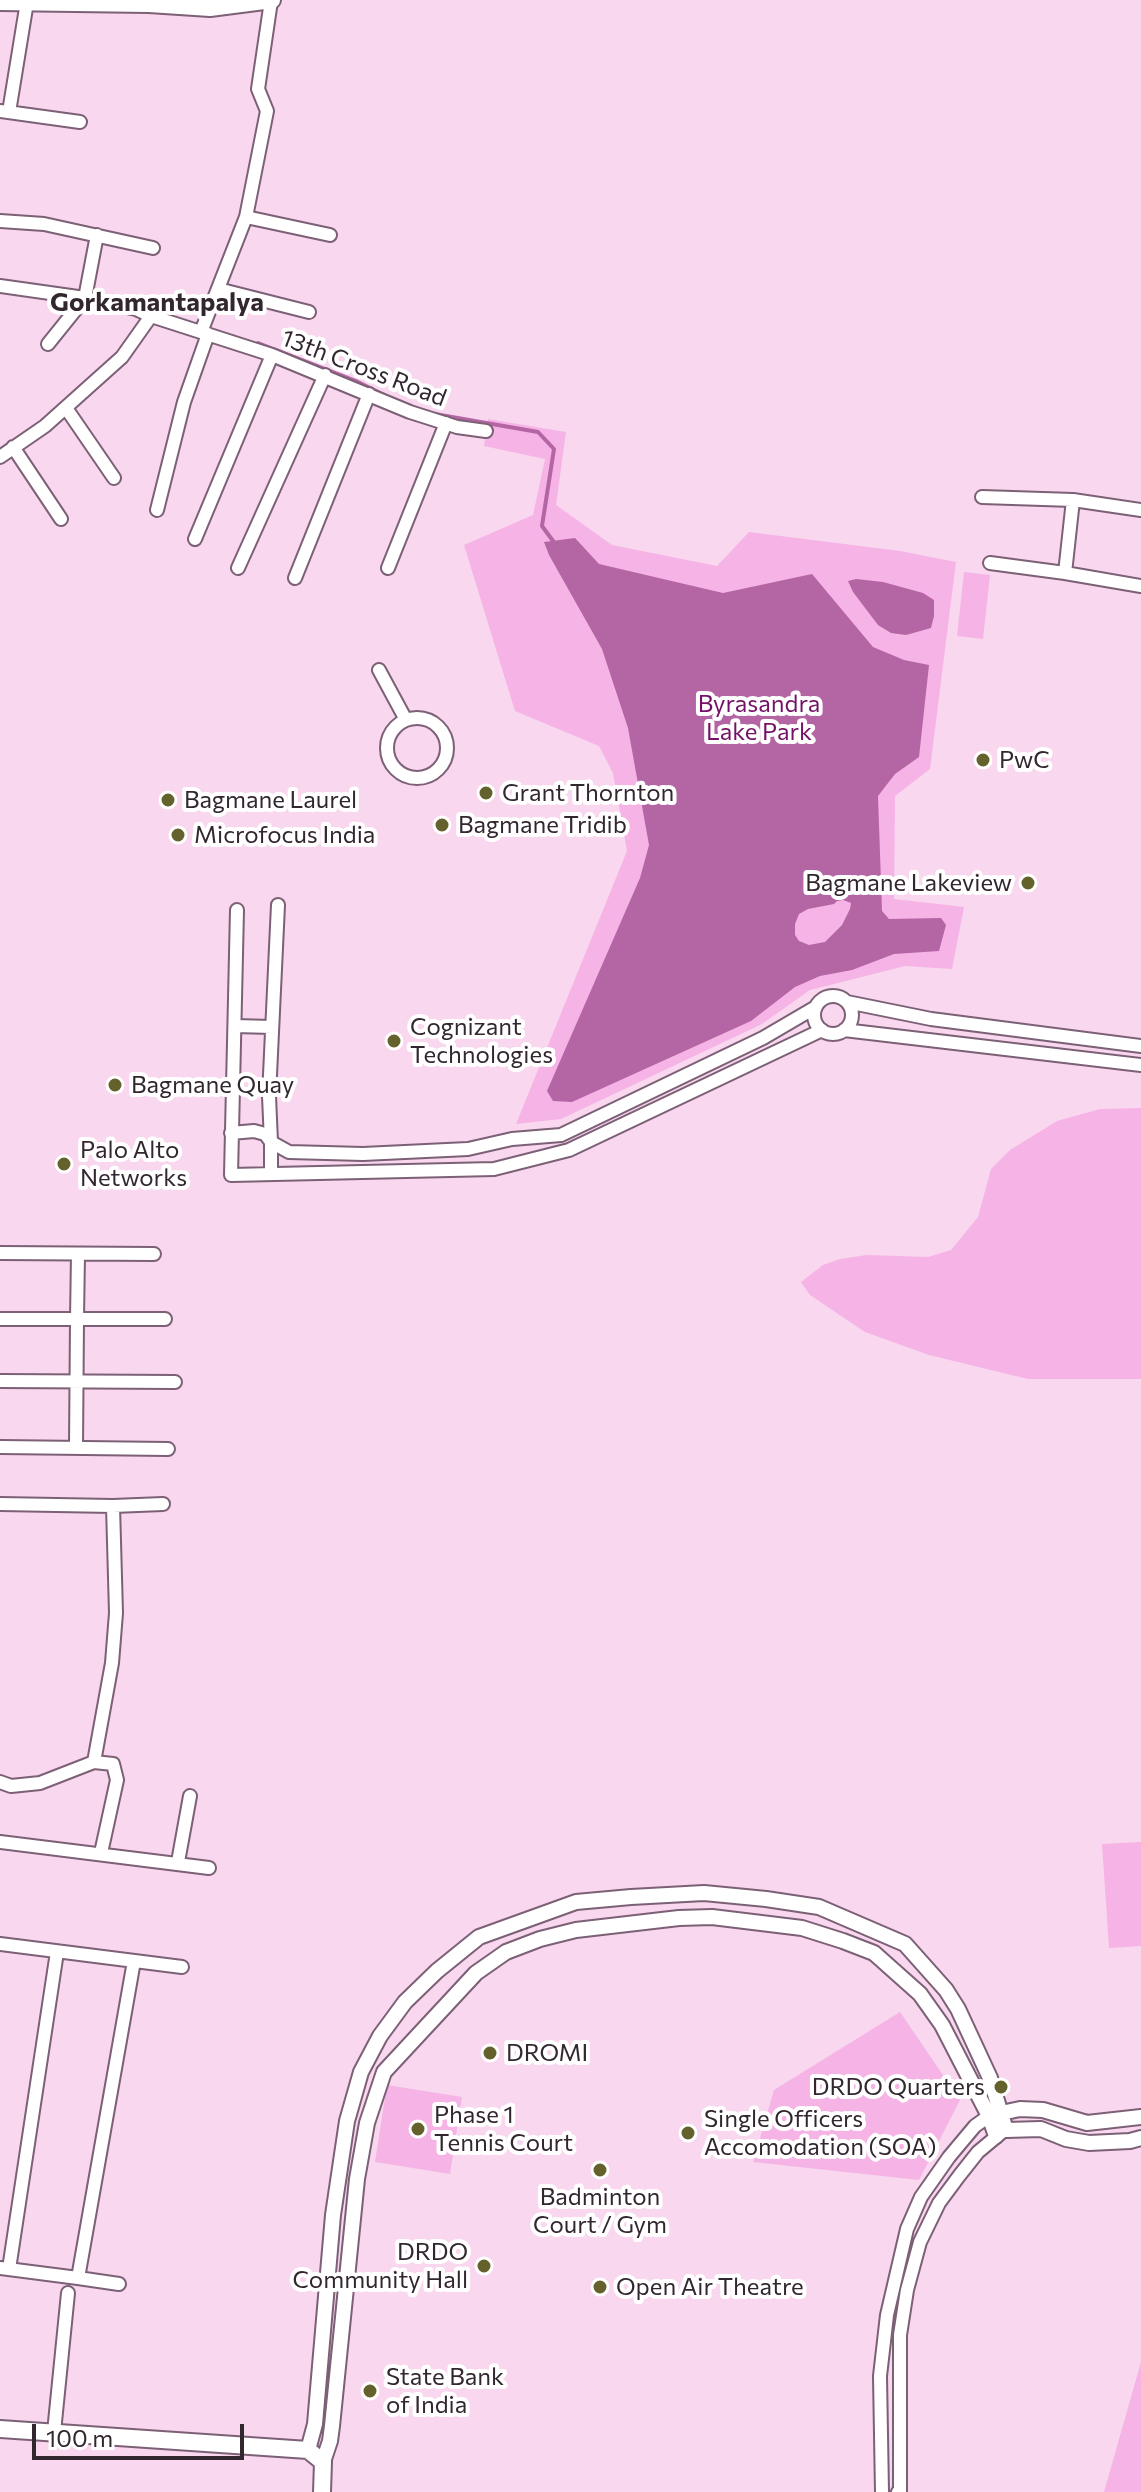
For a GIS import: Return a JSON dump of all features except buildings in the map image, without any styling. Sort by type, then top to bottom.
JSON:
[{"type":"main road","points":[[0,2],[148,2],[210,8],[272,0]]},
{"type":"main road","points":[[0,2429],[308,2450],[323,2462],[322,2492]]},
{"type":"street","points":[[157,510],[204,333],[246,217],[267,111],[258,89],[272,0]]},
{"type":"street","points":[[32,2],[4,112],[80,122]]},
{"type":"street","points":[[246,217],[330,235]]},
{"type":"street","points":[[0,221],[44,224],[153,248]]},
{"type":"street","points":[[48,344],[85,298],[97,235]]},
{"type":"street","name":"13th Cross Road","points":[[0,286],[136,309],[272,355],[410,412],[486,431]]},
{"type":"street","points":[[218,289],[309,312]]},
{"type":"street","points":[[0,457],[45,426],[122,357],[151,316]]},
{"type":"street","points":[[195,539],[272,355]]},
{"type":"street","points":[[238,568],[325,375]]},
{"type":"street","points":[[295,578],[369,394]]},
{"type":"street","points":[[66,408],[114,478]]},
{"type":"street","points":[[388,568],[446,423]]},
{"type":"street","points":[[13,447],[61,519]]},
{"type":"street","points":[[982,497],[1073,500],[1141,510]]},
{"type":"street","points":[[1065,573],[1073,500]]},
{"type":"street","points":[[990,563],[1141,586]]},
{"type":"street","points":[[379,670],[406,720]]},
{"type":"street","points":[[425,719],[439,727],[446,741],[442,764],[424,777],[408,777],[390,763],[387,756],[387,741],[395,727],[406,720],[425,719]]},
{"type":"street","points":[[271,1173],[269,1096],[278,905]]},
{"type":"street","points":[[237,910],[231,1175],[494,1169],[569,1150],[822,1030]]},
{"type":"street","points":[[231,1133],[254,1131],[265,1134],[271,1142],[289,1152],[363,1154],[468,1149],[512,1139],[561,1135],[763,1038],[830,996],[931,1019],[1141,1046]]},
{"type":"street","points":[[844,1030],[852,1014],[847,1002]]},
{"type":"street","points":[[816,1007],[816,1022],[822,1030],[833,1034],[844,1030],[1141,1065]]},
{"type":"street","points":[[235,1026],[272,1027]]},
{"type":"street","points":[[0,1253],[154,1254]]},
{"type":"street","points":[[76,1448],[78,1254]]},
{"type":"street","points":[[0,1319],[165,1319]]},
{"type":"street","points":[[0,1381],[175,1382]]},
{"type":"street","points":[[0,1447],[168,1449]]},
{"type":"street","points":[[0,1504],[163,1504]]},
{"type":"street","points":[[94,1762],[112,1663],[116,1613],[113,1506]]},
{"type":"street","points":[[0,1782],[11,1786],[40,1783],[94,1762],[113,1764],[117,1780],[101,1853]]},
{"type":"street","points":[[178,1862],[190,1796]]},
{"type":"street","points":[[0,1842],[209,1868]]},
{"type":"street","points":[[308,2450],[315,2424],[333,2215],[347,2121],[361,2072],[380,2036],[405,2002],[479,1937],[576,1902],[704,1893],[819,1907],[905,1944],[946,1990],[990,2078],[1001,2133]]},
{"type":"street","points":[[323,2462],[330,2441],[352,2216],[367,2123],[384,2072],[476,1973],[506,1952],[576,1930],[654,1920],[712,1917],[802,1928],[874,1953],[912,1985],[935,2015],[995,2114]]},
{"type":"street","points":[[0,1944],[182,1967]]},
{"type":"street","points":[[57,1952],[4,2269],[119,2284]]},
{"type":"street","points":[[78,2278],[134,1961]]},
{"type":"street","points":[[882,2492],[880,2376],[887,2315],[907,2229],[921,2197],[975,2126],[995,2114],[1020,2109],[1043,2110],[1087,2123],[1141,2117]]},
{"type":"street","points":[[898,2492],[900,2335],[907,2290],[920,2242],[939,2203],[978,2152],[1001,2133],[1022,2128],[1041,2129],[1066,2139],[1089,2143],[1141,2138]]},
{"type":"street","points":[[333,2215],[352,2216]]},
{"type":"street","points":[[54,2432],[68,2293]]},
{"type":"street","points":[[882,2430],[899,2430]]},
{"type":"green space","name":"Byrasandra Lake Park","points":[[488,419],[566,432],[556,505],[612,545],[717,566],[749,532],[900,551],[956,562],[930,769],[895,796],[894,899],[964,907],[952,969],[905,966],[810,990],[762,1024],[561,1119],[516,1124],[627,851],[613,773],[599,746],[515,711],[464,545],[533,515],[545,459],[484,446]]},
{"type":"green space","points":[[964,572],[990,575],[983,639],[957,636]]},
{"type":"green space","points":[[1141,1108],[1141,1379],[1028,1379],[929,1355],[865,1332],[810,1295],[801,1282],[823,1265],[840,1259],[867,1255],[928,1257],[951,1250],[978,1217],[991,1169],[1010,1150],[1057,1121],[1100,1109]]},
{"type":"green space","points":[[1141,1842],[1141,1946],[1109,1948],[1102,1844]]},
{"type":"green space","points":[[900,2012],[960,2100],[919,2180],[753,2162],[774,2090]]},
{"type":"green space","name":"Phase 1 Tennis Court","points":[[387,2085],[462,2097],[450,2174],[375,2162]]},
{"type":"green space","points":[[1141,2362],[1141,2492],[1104,2492]]},
{"type":"shaded area","name":"Byrasandra Lake Park","points":[[575,538],[599,564],[723,593],[812,574],[873,647],[904,660],[929,665],[919,757],[895,774],[878,796],[882,911],[889,919],[941,918],[946,925],[939,951],[894,954],[852,970],[820,976],[795,987],[751,1021],[572,1102],[553,1101],[547,1091],[640,878],[649,845],[628,728],[602,649],[544,542]],"holes":[[[837,901],[851,903],[842,925],[825,942],[809,945],[799,941],[795,935],[799,914]]]},
{"type":"shaded area","points":[[848,581],[883,582],[923,593],[934,600],[931,628],[906,635],[891,633],[878,625],[853,592]]},
{"type":"waterway","points":[[258,343],[384,395]]},
{"type":"waterway","points":[[429,413],[538,432],[554,449],[542,526],[556,545]]},
{"type":"place","name":"PwC","points":[[983,760]]},
{"type":"place","name":"Grant Thornton","points":[[486,793]]},
{"type":"place","name":"Bagmane Laurel","points":[[168,800]]},
{"type":"place","name":"Bagmane Tridib","points":[[442,825]]},
{"type":"place","name":"Microfocus India","points":[[178,835]]},
{"type":"place","name":"Bagmane Lakeview","points":[[1028,883]]},
{"type":"place","name":"Cognizant Technologies","points":[[394,1041]]},
{"type":"place","name":"Bagmane Quay","points":[[115,1085]]},
{"type":"place","name":"Palo Alto Networks","points":[[64,1164]]},
{"type":"place","name":"DROMI","points":[[490,2053]]},
{"type":"place","name":"DRDO Quarters","points":[[1001,2087]]},
{"type":"place","name":"Phase 1 Tennis Court","points":[[418,2129]]},
{"type":"place","name":"Single Officers Accomodation (SOA)","points":[[688,2133]]},
{"type":"place","name":"Badminton Court / Gym","points":[[600,2170]]},
{"type":"place","name":"DRDO Community Hall","points":[[484,2266]]},
{"type":"place","name":"Open Air Theatre","points":[[600,2287]]},
{"type":"place","name":"State Bank of India","points":[[370,2391]]},
{"type":"district","name":"Gorkamantapalya","points":[[157,302]]}]
